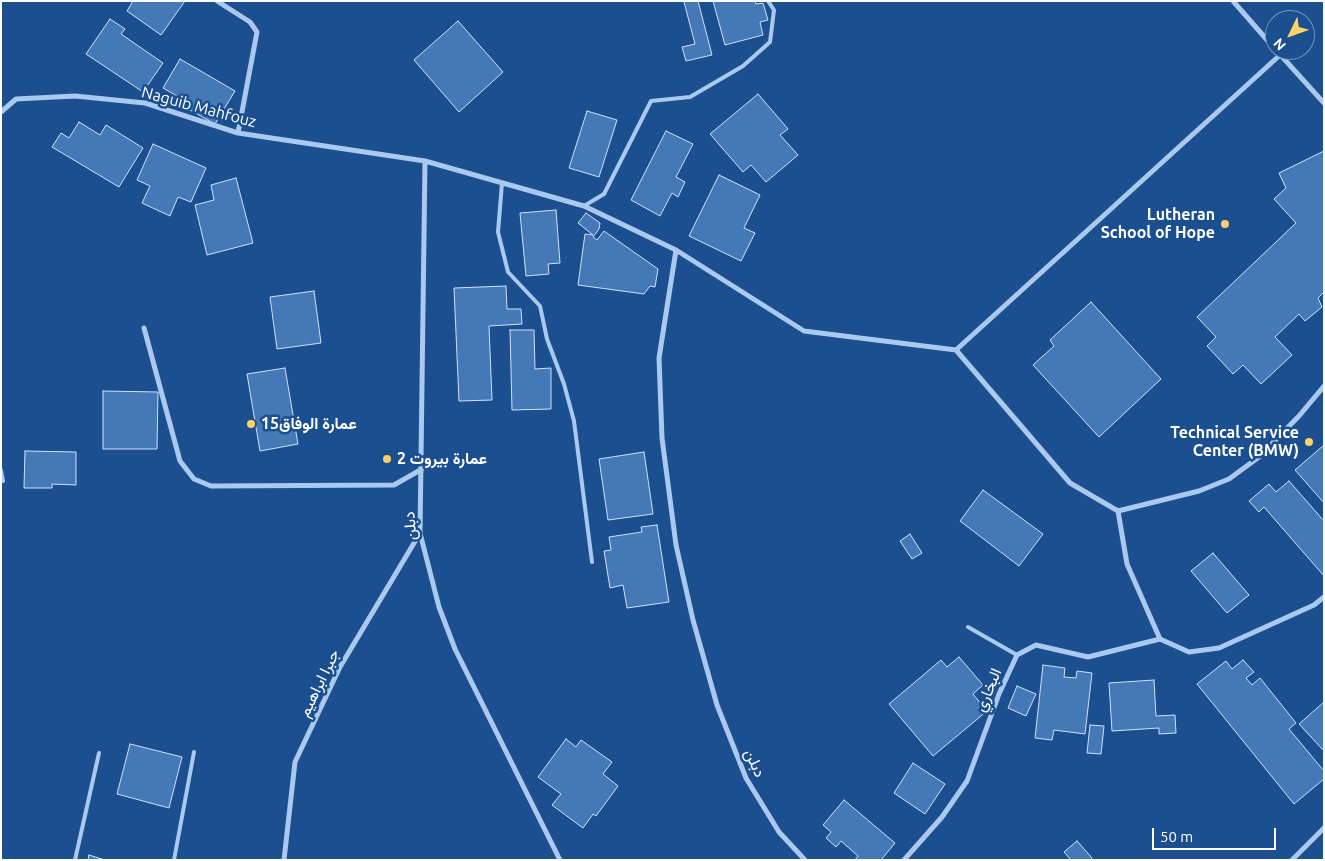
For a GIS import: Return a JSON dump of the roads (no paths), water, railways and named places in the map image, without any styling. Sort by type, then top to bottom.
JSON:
[{"type":"street","points":[[217,1],[250,22],[257,32],[238,133]]},
{"type":"street","points":[[1232,1],[1265,39]]},
{"type":"street","points":[[1275,60],[956,350],[1070,483],[1118,511],[1199,491],[1229,479],[1259,457],[1299,416],[1324,386]]},
{"type":"street","points":[[1285,60],[1324,103]]},
{"type":"street","name":"Naguib Mahfouz","points":[[1,112],[16,99],[75,96],[145,103],[238,133],[424,161],[584,206],[676,250],[804,331],[956,350]]},
{"type":"street","name":"دبلن","points":[[424,161],[420,533],[439,607],[455,650],[560,860]]},
{"type":"street","name":"دبلن","points":[[676,250],[659,358],[662,438],[676,545],[693,620],[717,705],[742,769],[779,832],[805,860]]},
{"type":"street","points":[[144,328],[180,461],[194,479],[211,486],[394,485],[422,470]]},
{"type":"street","points":[[1118,511],[1127,564],[1160,640],[1189,652],[1219,648],[1314,605],[1324,597]]},
{"type":"street","name":"جبرا ابراهيم","points":[[284,860],[295,762],[340,667],[420,533]]},
{"type":"street","name":"البخاري","points":[[904,860],[942,817],[967,780],[999,694],[1017,655],[1036,646],[1088,657],[1160,640]]},
{"type":"street","points":[[1292,860],[1324,828]]},
{"type":"lane","points":[[584,206],[604,194],[651,100],[690,97],[743,66],[770,42],[774,10],[768,1]]},
{"type":"lane","points":[[502,183],[498,232],[508,272],[540,306],[548,340],[564,384],[574,421],[592,562]]},
{"type":"lane","points":[[1,470],[3,480]]},
{"type":"lane","points":[[968,627],[1017,655]]},
{"type":"lane","points":[[174,860],[194,752]]},
{"type":"lane","points":[[75,860],[99,753]]},
{"type":"place","name":"Lutheran School of Hope","points":[[1225,224]]},
{"type":"place","name":"عمارة الوفاق15","points":[[251,424]]},
{"type":"place","name":"Technical Service Center (BMW)","points":[[1309,442]]},
{"type":"place","name":"عمارة بيروت 2","points":[[387,459]]}]
